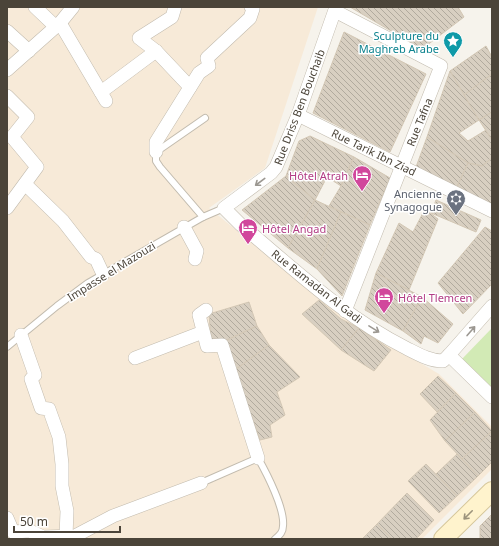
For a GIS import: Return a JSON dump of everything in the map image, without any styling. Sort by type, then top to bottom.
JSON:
[{"type":"main road","points":[[450,536],[492,491]]},
{"type":"street","points":[[35,7],[58,25],[103,97],[156,52]]},
{"type":"street","points":[[7,70],[58,25],[74,7]]},
{"type":"street","points":[[175,7],[172,17],[139,38],[156,52],[190,87]]},
{"type":"street","points":[[156,152],[156,142],[199,73],[209,66],[207,58],[250,18],[253,9],[251,7]]},
{"type":"street","name":"Rue Driss Ben Bouchaib","points":[[224,208],[271,173],[280,160],[298,115],[336,9]]},
{"type":"street","name":"Rue Tafna","points":[[336,9],[441,66],[345,311]]},
{"type":"street","points":[[7,31],[29,51]]},
{"type":"street","points":[[7,96],[28,117],[12,137],[37,167],[7,208]]},
{"type":"street","name":"Rue Tarik Ibn Ziad","points":[[298,115],[492,211]]},
{"type":"street","points":[[25,184],[63,221],[91,257],[96,259],[103,274]]},
{"type":"street","name":"Rue Ramadan Al Gadi","points":[[224,208],[240,224],[345,311],[393,341],[434,361],[443,361],[449,355]]},
{"type":"street","points":[[184,227],[198,251],[195,259]]},
{"type":"street","points":[[492,306],[449,355],[492,397]]},
{"type":"street","points":[[206,310],[199,315],[207,346],[222,345],[258,458]]},
{"type":"street","points":[[134,358],[203,332]]},
{"type":"street","points":[[21,335],[35,375],[31,379],[41,408],[48,409],[59,437],[62,464],[62,486],[72,537]]},
{"type":"street","points":[[7,518],[13,532],[30,531],[43,537],[72,537],[113,516],[202,483]]},
{"type":"lane","points":[[202,217],[160,167],[156,161],[156,152],[206,118]]},
{"type":"lane","name":"Impasse el Mazouzi","points":[[7,347],[57,306],[103,274],[202,217],[224,208]]},
{"type":"lane","points":[[202,483],[258,458],[282,515],[281,534],[275,539]]},
{"type":"shaded area","points":[[7,7],[318,7],[265,168],[209,208],[343,317],[439,374],[492,427],[492,469],[422,539],[7,539]]},
{"type":"green space","points":[[492,328],[492,389],[462,359]]},
{"type":"building","points":[[350,7],[458,7],[464,17],[422,49]]},
{"type":"building","points":[[344,32],[426,74],[390,152],[313,113]]},
{"type":"building","points":[[486,46],[492,57],[492,74],[464,95],[450,71]]},
{"type":"building","points":[[450,71],[479,120],[459,133],[468,141],[486,130],[492,140],[492,158],[482,166],[468,163],[427,137]]},
{"type":"building","points":[[492,74],[492,112],[479,120],[464,95]]},
{"type":"building","points":[[492,112],[492,140],[479,120]]},
{"type":"building","points":[[310,136],[354,157],[341,186],[327,177],[315,200],[286,176],[299,141]]},
{"type":"building","points":[[427,137],[468,163],[457,187],[416,167]]},
{"type":"building","points":[[354,157],[390,178],[370,225],[329,206],[341,186]]},
{"type":"building","points":[[492,158],[492,207],[457,187],[468,163],[482,166]]},
{"type":"building","points":[[286,176],[315,200],[288,248],[242,210]]},
{"type":"building","points":[[315,200],[341,212],[317,269],[288,248]]},
{"type":"building","name":"Ancienne Synagogue","points":[[436,200],[481,220],[476,232],[431,213]]},
{"type":"building","points":[[425,209],[438,219],[409,290],[376,273],[399,223],[413,232]]},
{"type":"building","points":[[341,212],[370,225],[342,296],[317,269]]},
{"type":"building","points":[[485,227],[492,231],[492,284],[463,314],[438,283]]},
{"type":"building","points":[[376,273],[422,297],[403,331],[365,310]]},
{"type":"building","points":[[422,297],[453,324],[438,343],[424,336],[421,344],[403,331]]},
{"type":"building","points":[[319,300],[341,319],[359,328],[341,350],[302,314]]},
{"type":"building","points":[[249,302],[257,326],[225,341],[211,341],[209,314]]},
{"type":"building","points":[[257,326],[269,345],[235,370],[225,341]]},
{"type":"building","points":[[359,328],[391,350],[374,371],[341,350]]},
{"type":"building","points":[[269,345],[300,377],[277,392],[285,415],[270,425],[272,437],[260,440],[235,370]]},
{"type":"building","points":[[438,376],[456,393],[437,412],[420,394]]},
{"type":"building","points":[[456,393],[475,412],[445,441],[430,420]]},
{"type":"building","points":[[475,412],[492,431],[462,459],[445,441]]},
{"type":"building","points":[[492,431],[492,462],[478,476],[462,459]]},
{"type":"building","points":[[457,454],[478,476],[457,496],[436,474]]},
{"type":"building","points":[[426,464],[457,496],[439,513],[408,481]]},
{"type":"building","points":[[407,493],[434,520],[416,539],[392,539],[377,524]]},
{"type":"building","points":[[492,514],[492,539],[480,539],[480,526]]},
{"type":"building","points":[[377,524],[392,539],[362,539]]},
{"type":"place","name":"Sculpture du Maghreb Arabe","points":[[453,58]]},
{"type":"place","name":"Hôtel Atrah","points":[[362,192]]},
{"type":"place","name":"Ancienne Synagogue","points":[[456,216]]},
{"type":"place","name":"Hôtel Angad","points":[[248,245]]},
{"type":"place","name":"Hôtel Tlemcen","points":[[384,314]]}]
